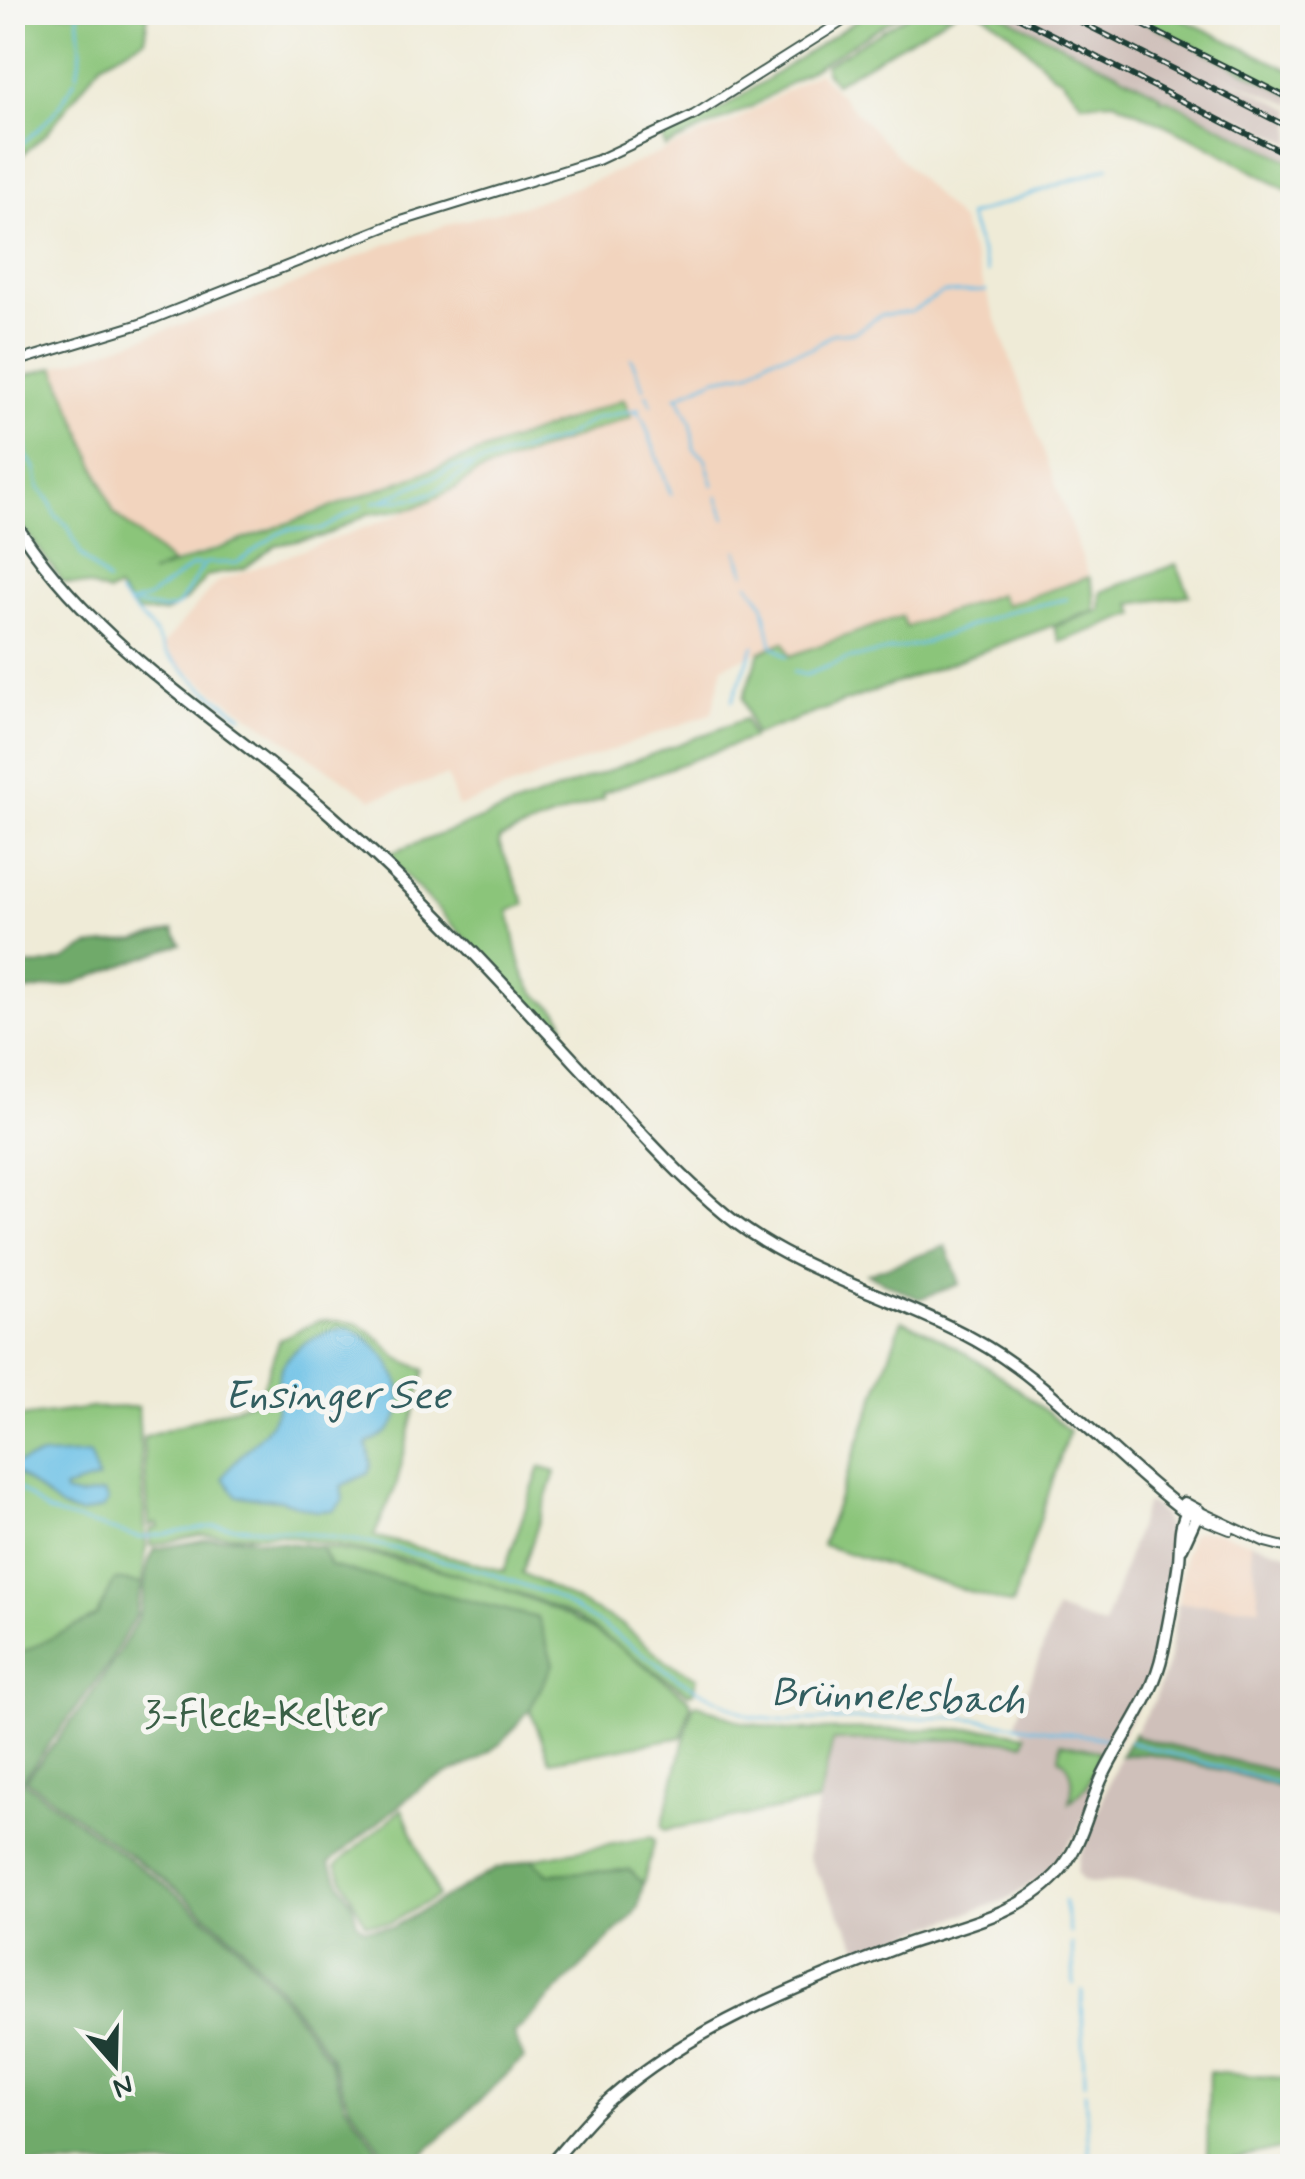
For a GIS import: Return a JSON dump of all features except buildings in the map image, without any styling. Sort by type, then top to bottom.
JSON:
[{"type":"main road","points":[[12,518],[50,572],[92,618],[399,876],[646,1138],[726,1215],[764,1243],[926,1315],[995,1353],[1044,1390],[1140,1476],[1193,1512],[1179,1556],[1152,1692],[1101,1780],[1078,1844],[1048,1883],[1002,1911],[889,1951],[746,2011],[676,2051],[611,2098],[549,2166]]},
{"type":"street","points":[[12,362],[140,324],[398,222],[598,160],[694,115],[857,12]]},
{"type":"street","points":[[1193,1512],[1292,1549]]},
{"type":"shaded area","points":[[999,13],[1128,13],[1292,95],[1292,105],[1212,71],[1292,109],[1292,144],[1218,106],[1292,149],[1292,162],[1160,99],[1161,95]]},
{"type":"shaded area","points":[[818,72],[961,222],[1089,577],[1005,606],[999,594],[906,628],[901,616],[789,656],[783,643],[723,666],[712,713],[458,807],[447,776],[372,799],[176,661],[163,645],[217,582],[383,521],[443,495],[475,474],[631,417],[624,398],[173,563],[114,513],[56,367],[275,293],[382,246],[523,206],[593,181],[735,121]]},
{"type":"shaded area","points":[[1146,1503],[1155,1506],[1163,1516],[1171,1545],[1156,1663],[1143,1698],[1106,1760],[1077,1834],[1045,1873],[1011,1898],[861,1951],[808,1858],[833,1741],[991,1739],[1024,1743],[1026,1735],[1016,1722],[1056,1610],[1104,1626]]},
{"type":"shaded area","points":[[1198,1531],[1250,1542],[1261,1608],[1178,1603],[1185,1553],[1191,1535]]},
{"type":"shaded area","points":[[1250,1542],[1292,1555],[1292,1775],[1136,1737],[1134,1733],[1155,1699],[1168,1662],[1178,1603],[1260,1607]]},
{"type":"shaded area","points":[[1145,1753],[1292,1791],[1292,1914],[1177,1887],[1082,1880],[1077,1873],[1079,1858],[1119,1758]]},
{"type":"green space","points":[[869,12],[902,13],[753,106],[665,147],[662,138],[725,107]]},
{"type":"green space","points":[[12,13],[148,13],[145,39],[101,63],[47,133],[13,163]]},
{"type":"green space","points":[[911,13],[954,13],[835,83],[825,65]]},
{"type":"green space","points":[[982,13],[999,13],[1161,95],[1160,99],[1292,162],[1292,193],[1201,142],[1114,101],[1082,103],[1061,78],[1052,74],[1010,32]]},
{"type":"green space","points":[[1128,13],[1170,13],[1292,71],[1292,95]]},
{"type":"green space","points":[[55,367],[114,513],[172,564],[150,574],[624,399],[631,417],[475,474],[458,487],[414,508],[368,514],[324,536],[276,545],[245,568],[207,576],[186,600],[165,613],[137,612],[117,589],[108,593],[63,582],[12,512],[12,379]]},
{"type":"green space","points":[[1176,564],[1190,595],[1131,604],[1136,614],[1060,642],[1054,627],[1100,610],[1101,592]]},
{"type":"green space","points":[[1089,577],[1095,610],[754,735],[743,698],[760,652],[784,642],[790,656],[902,616],[906,627],[999,594],[1005,605]]},
{"type":"green space","points":[[745,719],[752,738],[602,793],[604,798],[500,838],[525,904],[509,911],[519,960],[531,988],[560,1015],[564,1029],[557,1035],[386,855]]},
{"type":"green space","points":[[174,930],[181,944],[72,984],[13,993],[13,966],[64,960],[88,946],[137,940]]},
{"type":"green space","points":[[946,1246],[960,1284],[919,1299],[867,1274]]},
{"type":"green space","points":[[320,1320],[357,1323],[398,1358],[425,1370],[396,1486],[374,1536],[504,1571],[540,1467],[555,1472],[522,1573],[623,1625],[667,1662],[697,1677],[693,1692],[688,1693],[576,1617],[528,1596],[411,1560],[280,1535],[200,1535],[150,1546],[150,1530],[159,1527],[157,1523],[149,1526],[143,1437],[258,1400],[280,1339]]},
{"type":"green space","points":[[902,1320],[990,1369],[1069,1431],[1012,1605],[822,1545]]},
{"type":"green space","points":[[138,1407],[146,1545],[142,1584],[115,1580],[96,1616],[13,1657],[12,1418],[92,1408]]},
{"type":"green space","name":"3-Fleck-Kelter","points":[[237,1537],[321,1547],[330,1566],[538,1618],[553,1664],[530,1709],[501,1743],[476,1761],[425,1784],[329,1863],[363,1928],[393,1927],[496,1869],[532,1859],[548,1874],[630,1870],[643,1884],[638,1907],[631,1917],[514,2034],[523,2059],[411,2166],[395,2166],[348,2104],[330,2056],[284,1994],[234,1938],[176,1889],[26,1780],[86,1702],[127,1639],[141,1609],[148,1565],[155,1549]]},
{"type":"green space","points":[[321,1547],[468,1578],[571,1618],[688,1698],[691,1703],[682,1737],[550,1761],[530,1709],[553,1664],[538,1618],[330,1566]]},
{"type":"green space","points":[[115,1580],[142,1584],[136,1614],[108,1665],[22,1781],[174,1892],[232,1940],[282,1996],[328,2058],[345,2105],[391,2166],[13,2166],[13,1657],[96,1616]]},
{"type":"green space","points":[[697,1704],[741,1722],[787,1730],[994,1729],[1026,1735],[1024,1743],[991,1739],[833,1741],[818,1802],[665,1830],[662,1826],[693,1706]]},
{"type":"green space","points":[[1134,1733],[1136,1737],[1292,1775],[1292,1791],[1146,1753],[1120,1756]]},
{"type":"green space","points":[[1061,1743],[1099,1751],[1100,1755],[1087,1786],[1070,1802],[1072,1778],[1059,1758]]},
{"type":"green space","points":[[402,1809],[438,1896],[390,1923],[365,1923],[336,1865]]},
{"type":"green space","points":[[651,1837],[655,1840],[643,1884],[630,1870],[548,1874],[532,1859]]},
{"type":"green space","points":[[1209,2072],[1292,2079],[1292,2146],[1207,2166]]},
{"type":"water","name":"Ensinger See","points":[[348,1328],[362,1335],[386,1358],[400,1388],[397,1418],[386,1433],[367,1444],[371,1465],[368,1473],[341,1486],[343,1500],[334,1510],[316,1511],[280,1500],[237,1496],[223,1478],[273,1419],[278,1404],[278,1381],[287,1360],[315,1337]]},
{"type":"water","points":[[89,1454],[98,1479],[64,1489],[65,1493],[81,1497],[103,1493],[108,1501],[103,1508],[80,1514],[61,1508],[13,1470],[13,1464],[42,1456]]},
{"type":"waterway","points":[[77,75],[81,50],[78,12]]},
{"type":"waterway","points":[[12,150],[48,119],[75,80]]},
{"type":"waterway","points":[[988,272],[968,216],[1109,167]]},
{"type":"waterway","points":[[676,397],[716,378],[750,372],[769,358],[812,348],[832,334],[855,332],[881,315],[911,312],[942,293],[986,291]]},
{"type":"waterway","points":[[631,358],[644,388]]},
{"type":"waterway","points":[[646,394],[652,405]]},
{"type":"waterway","points":[[679,397],[691,423],[694,449],[705,458],[713,485]]},
{"type":"waterway","points":[[373,502],[417,498],[434,492],[477,464],[561,439],[596,418],[640,409]]},
{"type":"waterway","points":[[635,410],[643,419],[671,494]]},
{"type":"waterway","points":[[12,422],[24,437],[26,456],[35,467],[39,488],[55,515],[68,526],[81,555],[108,582]]},
{"type":"waterway","points":[[381,501],[451,469],[470,465]]},
{"type":"waterway","points":[[717,496],[725,518]]},
{"type":"waterway","points":[[128,603],[165,610],[178,606],[205,563],[237,563],[289,529],[321,530],[362,506]]},
{"type":"waterway","points":[[737,551],[745,573]]},
{"type":"waterway","points":[[134,602],[148,598],[200,564]]},
{"type":"waterway","points":[[749,584],[763,603],[772,645],[787,657]]},
{"type":"waterway","points":[[119,594],[153,631],[166,653],[201,686],[242,716]]},
{"type":"waterway","points":[[793,672],[806,675],[847,659],[921,644],[1010,611],[1067,599]]},
{"type":"waterway","points":[[732,701],[754,646]]},
{"type":"waterway","name":"Brünnelesbach","points":[[12,1483],[48,1512],[140,1538],[217,1526],[283,1530],[372,1543],[486,1572],[549,1594],[682,1681],[751,1717],[788,1721],[960,1717],[1116,1740]]},
{"type":"waterway","name":"Brünnelesbach","points":[[1129,1742],[1292,1787]]},
{"type":"waterway","points":[[1064,1901],[1070,1933]]},
{"type":"waterway","points":[[1072,1944],[1074,1984]]},
{"type":"waterway","points":[[1082,1991],[1084,2083]]},
{"type":"waterway","points":[[1085,2092],[1090,2166]]},
{"type":"railway","points":[[1008,12],[1292,157]]},
{"type":"railway","points":[[1061,12],[1292,129]]},
{"type":"railway","points":[[1117,12],[1292,100]]}]
